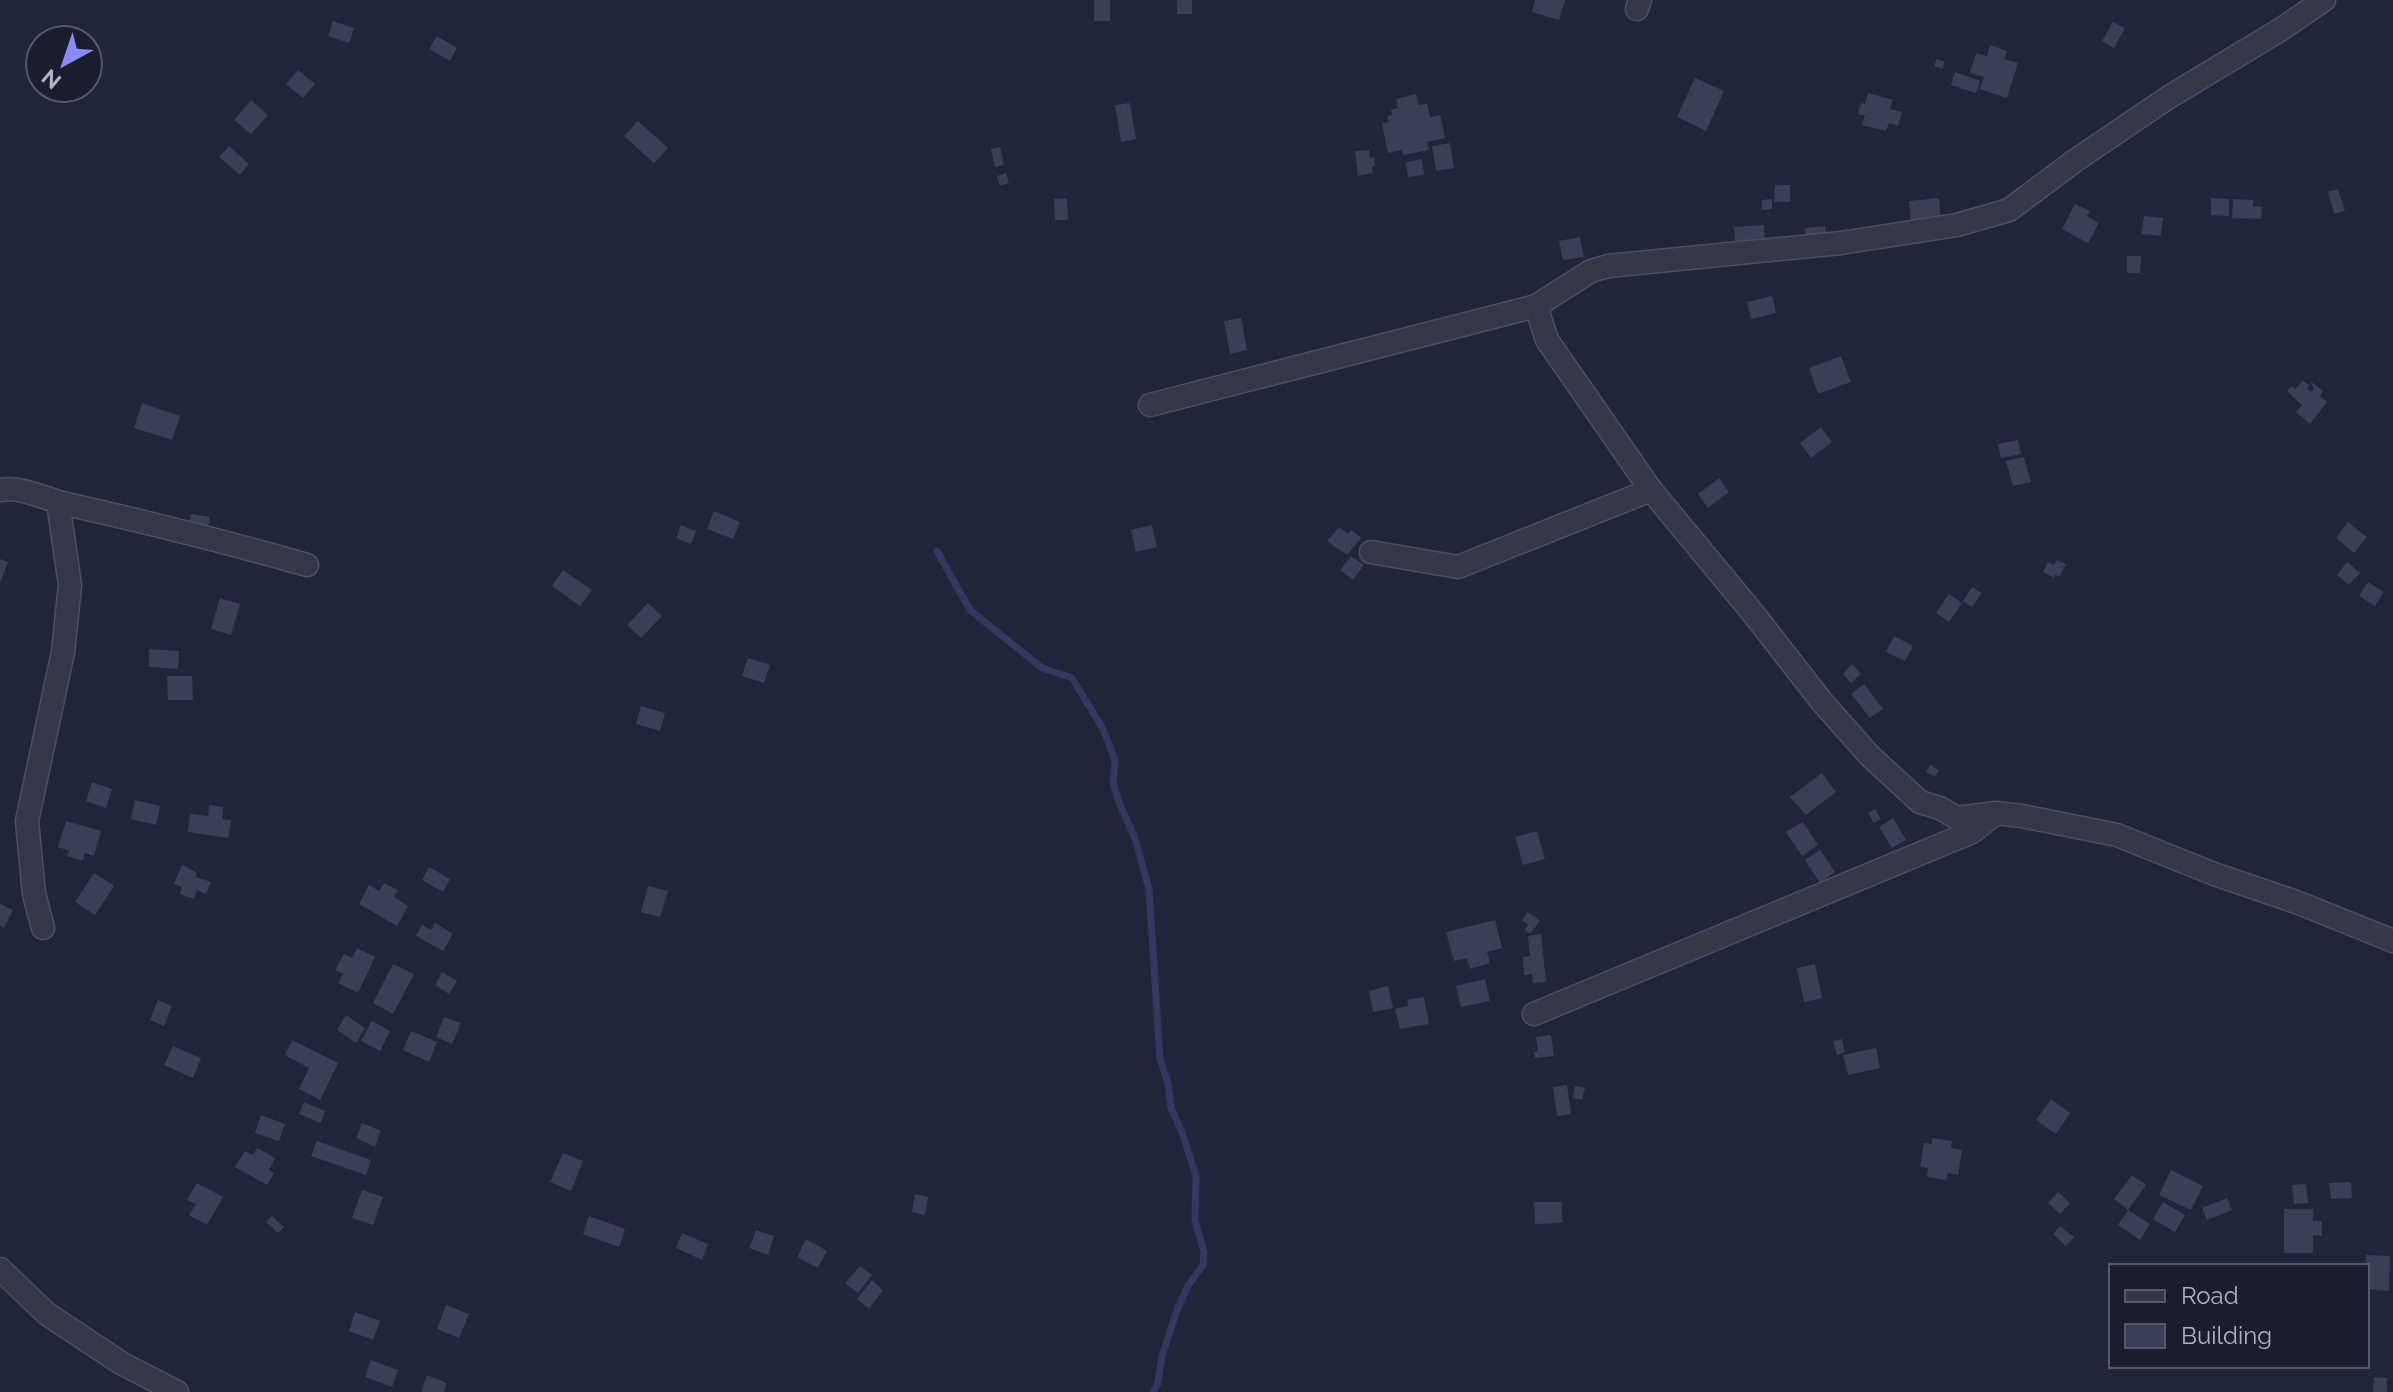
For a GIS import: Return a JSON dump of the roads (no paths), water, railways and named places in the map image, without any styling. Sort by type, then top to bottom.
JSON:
[{"type":"street","points":[[1150,405],[1536,306],[1591,271],[1608,266],[1841,243],[1957,225],[2009,210],[2169,97],[2324,0]]},
{"type":"street","points":[[1536,306],[1547,340],[1651,490],[1823,703],[1870,756],[1920,802],[1940,808],[1957,818],[1996,813],[2117,835],[2393,941]]},
{"type":"street","points":[[0,490],[11,488],[58,502],[183,530],[307,565]]},
{"type":"street","points":[[1371,552],[1458,567],[1651,490]]},
{"type":"street","points":[[43,928],[34,894],[27,821],[63,652],[70,585],[58,502]]},
{"type":"street","points":[[1534,1014],[1972,832],[1996,813]]},
{"type":"street","points":[[0,1269],[47,1314],[121,1363],[177,1392]]},
{"type":"waterway","points":[[937,551],[970,610],[1042,668],[1072,678],[1103,729],[1115,760],[1113,783],[1135,838],[1149,889],[1160,1059],[1168,1083],[1171,1108],[1196,1176],[1195,1220],[1204,1252],[1203,1265],[1188,1286],[1177,1310],[1153,1392]]}]
